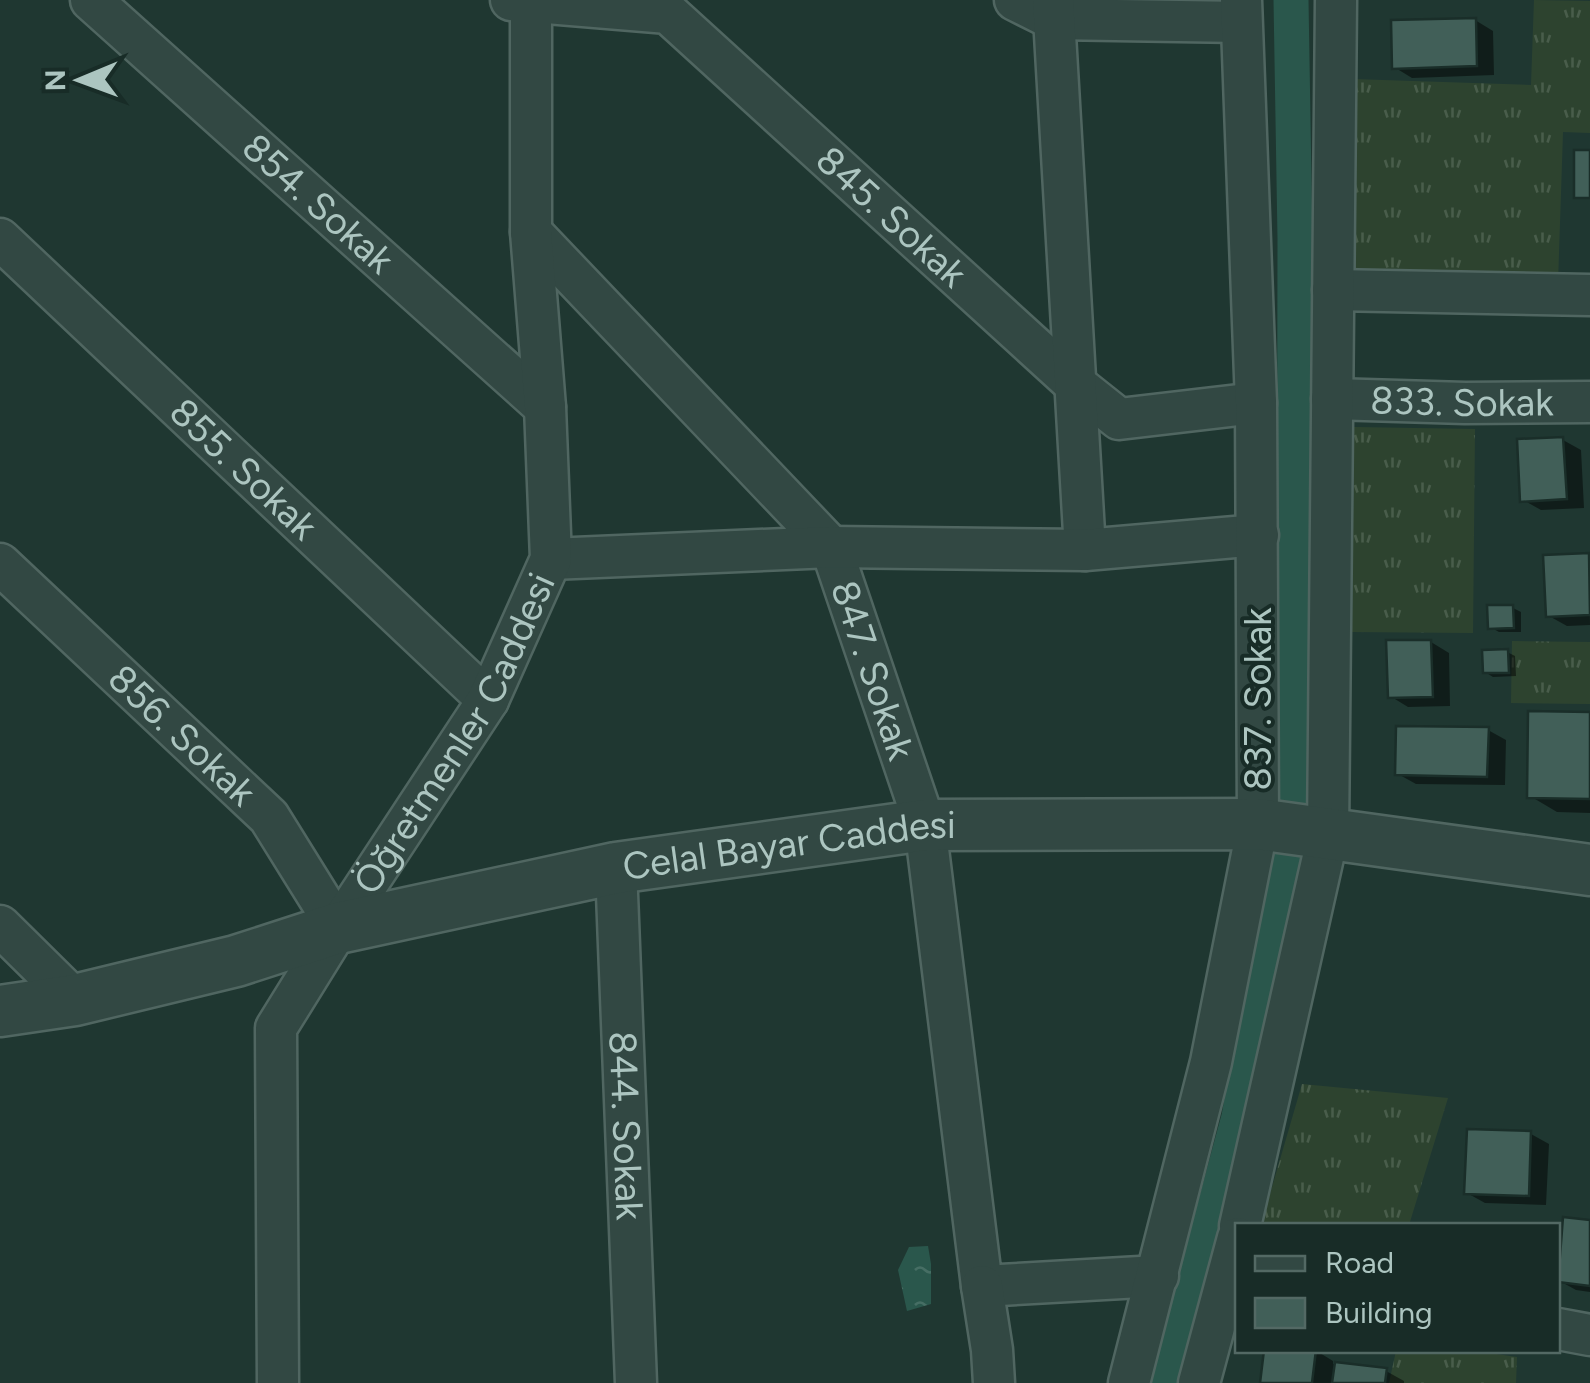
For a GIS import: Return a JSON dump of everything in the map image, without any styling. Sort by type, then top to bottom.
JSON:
[{"type":"street","name":"854. Sokak","points":[[91,0],[545,407]]},
{"type":"street","points":[[1015,0],[1053,10],[1241,11]]},
{"type":"street","name":"837. Sokak","points":[[1241,1223],[1328,834],[1336,0]]},
{"type":"street","name":"Öğretmenler Caddesi","points":[[278,1383],[276,1028],[488,700],[551,559],[545,407],[530,232],[524,1]]},
{"type":"street","name":"845. Sokak","points":[[524,1],[668,13],[1075,384],[1119,419],[1256,403]]},
{"type":"street","points":[[1053,10],[1085,550]]},
{"type":"street","name":"837. Sokak","points":[[1130,1383],[1211,1062],[1258,824],[1256,403],[1241,11]]},
{"type":"street","name":"847. Sokak","points":[[530,232],[831,547],[925,825],[994,1383]]},
{"type":"street","name":"855. Sokak","points":[[0,239],[488,700]]},
{"type":"street","points":[[1333,290],[1590,295]]},
{"type":"street","name":"833. Sokak","points":[[1332,399],[1590,402]]},
{"type":"street","points":[[551,559],[831,547],[1085,550],[1258,536]]},
{"type":"street","name":"856. Sokak","points":[[0,564],[270,817],[338,928]]},
{"type":"street","name":"Celal Bayar Caddesi","points":[[0,1011],[75,1000],[236,961],[338,928],[616,868],[925,825],[1258,824],[1590,870]]},
{"type":"street","name":"844. Sokak","points":[[616,868],[636,1383]]},
{"type":"street","points":[[0,926],[75,1000]]},
{"type":"street","points":[[1199,1383],[1235,1261]]},
{"type":"street","points":[[982,1286],[1158,1276]]},
{"type":"street","points":[[1560,1329],[1590,1334]]},
{"type":"green space","points":[[1534,0],[1590,1],[1590,133],[1563,132],[1558,283],[1346,276],[1352,79],[1531,85]]},
{"type":"green space","points":[[1354,427],[1475,429],[1473,633],[1352,632]]},
{"type":"green space","points":[[1512,641],[1590,642],[1590,704],[1511,703]]},
{"type":"green space","points":[[1302,1084],[1448,1098],[1410,1223],[1262,1223]]},
{"type":"green space","points":[[1396,1353],[1490,1353],[1517,1357],[1516,1383],[1389,1383]]},
{"type":"water","points":[[928,1246],[931,1304],[907,1311],[898,1270],[909,1247]]},
{"type":"building","points":[[1476,18],[1477,66],[1392,69],[1391,20]]},
{"type":"building","points":[[1574,150],[1590,150],[1590,198],[1574,198]]},
{"type":"building","points":[[1563,437],[1567,499],[1520,502],[1517,439]]},
{"type":"building","points":[[1589,553],[1590,615],[1546,617],[1543,555]]},
{"type":"building","points":[[1487,605],[1513,605],[1514,628],[1488,629]]},
{"type":"building","points":[[1386,640],[1431,640],[1433,697],[1388,698]]},
{"type":"building","points":[[1508,649],[1509,673],[1483,673],[1482,650]]},
{"type":"building","points":[[1528,711],[1590,712],[1590,799],[1527,798]]},
{"type":"building","points":[[1396,726],[1489,727],[1487,777],[1395,775]]},
{"type":"building","points":[[1467,1129],[1531,1131],[1529,1196],[1464,1194]]},
{"type":"building","points":[[1563,1217],[1590,1220],[1590,1286],[1560,1282]]},
{"type":"building","points":[[1264,1353],[1316,1353],[1312,1383],[1260,1383]]},
{"type":"building","points":[[1335,1362],[1387,1368],[1385,1383],[1332,1383]]},
{"type":"waterway","points":[[1167,1383],[1239,1117],[1294,796],[1295,239],[1291,0]]}]
